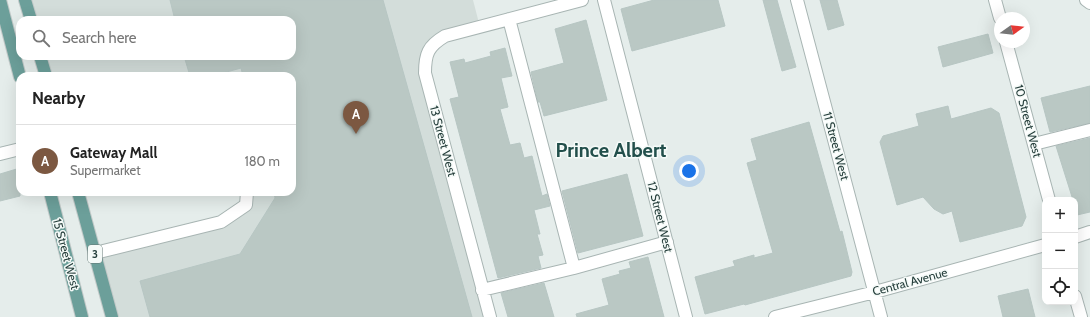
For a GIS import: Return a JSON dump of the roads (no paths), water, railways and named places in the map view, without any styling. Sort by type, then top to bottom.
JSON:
[{"type":"main road","points":[[0,0],[19,72]]},
{"type":"main road","points":[[25,0],[29,16]]},
{"type":"main road","points":[[41,60],[45,72]]},
{"type":"main road","name":"15 Street West","points":[[51,196],[82,317]]},
{"type":"main road","name":"3","points":[[79,196],[112,317]]},
{"type":"street","name":"13 Street West","points":[[490,317],[425,73],[425,61],[429,50],[436,41],[445,36],[582,0]]},
{"type":"street","name":"12 Street West","points":[[604,0],[686,317]]},
{"type":"street","name":"11 Street West","points":[[797,0],[881,317]]},
{"type":"street","points":[[995,0],[998,12]]},
{"type":"street","points":[[1086,0],[1090,3]]},
{"type":"street","points":[[509,19],[574,268]]},
{"type":"street","name":"10 Street West","points":[[1008,48],[1048,197]]},
{"type":"street","points":[[1034,144],[1090,130]]},
{"type":"street","points":[[0,154],[16,150]]},
{"type":"street","points":[[95,254],[221,222],[246,206],[247,196]]},
{"type":"street","points":[[1078,236],[1090,232]]},
{"type":"street","points":[[482,290],[574,268],[667,242]]},
{"type":"street","name":"Central Avenue","points":[[775,317],[875,292],[1042,246]]},
{"type":"street","points":[[1078,305],[1081,317]]},
{"type":"place","name":"Gateway Mall","points":[[356,134]]},
{"type":"district","name":"Prince Albert","points":[[611,150]]}]
